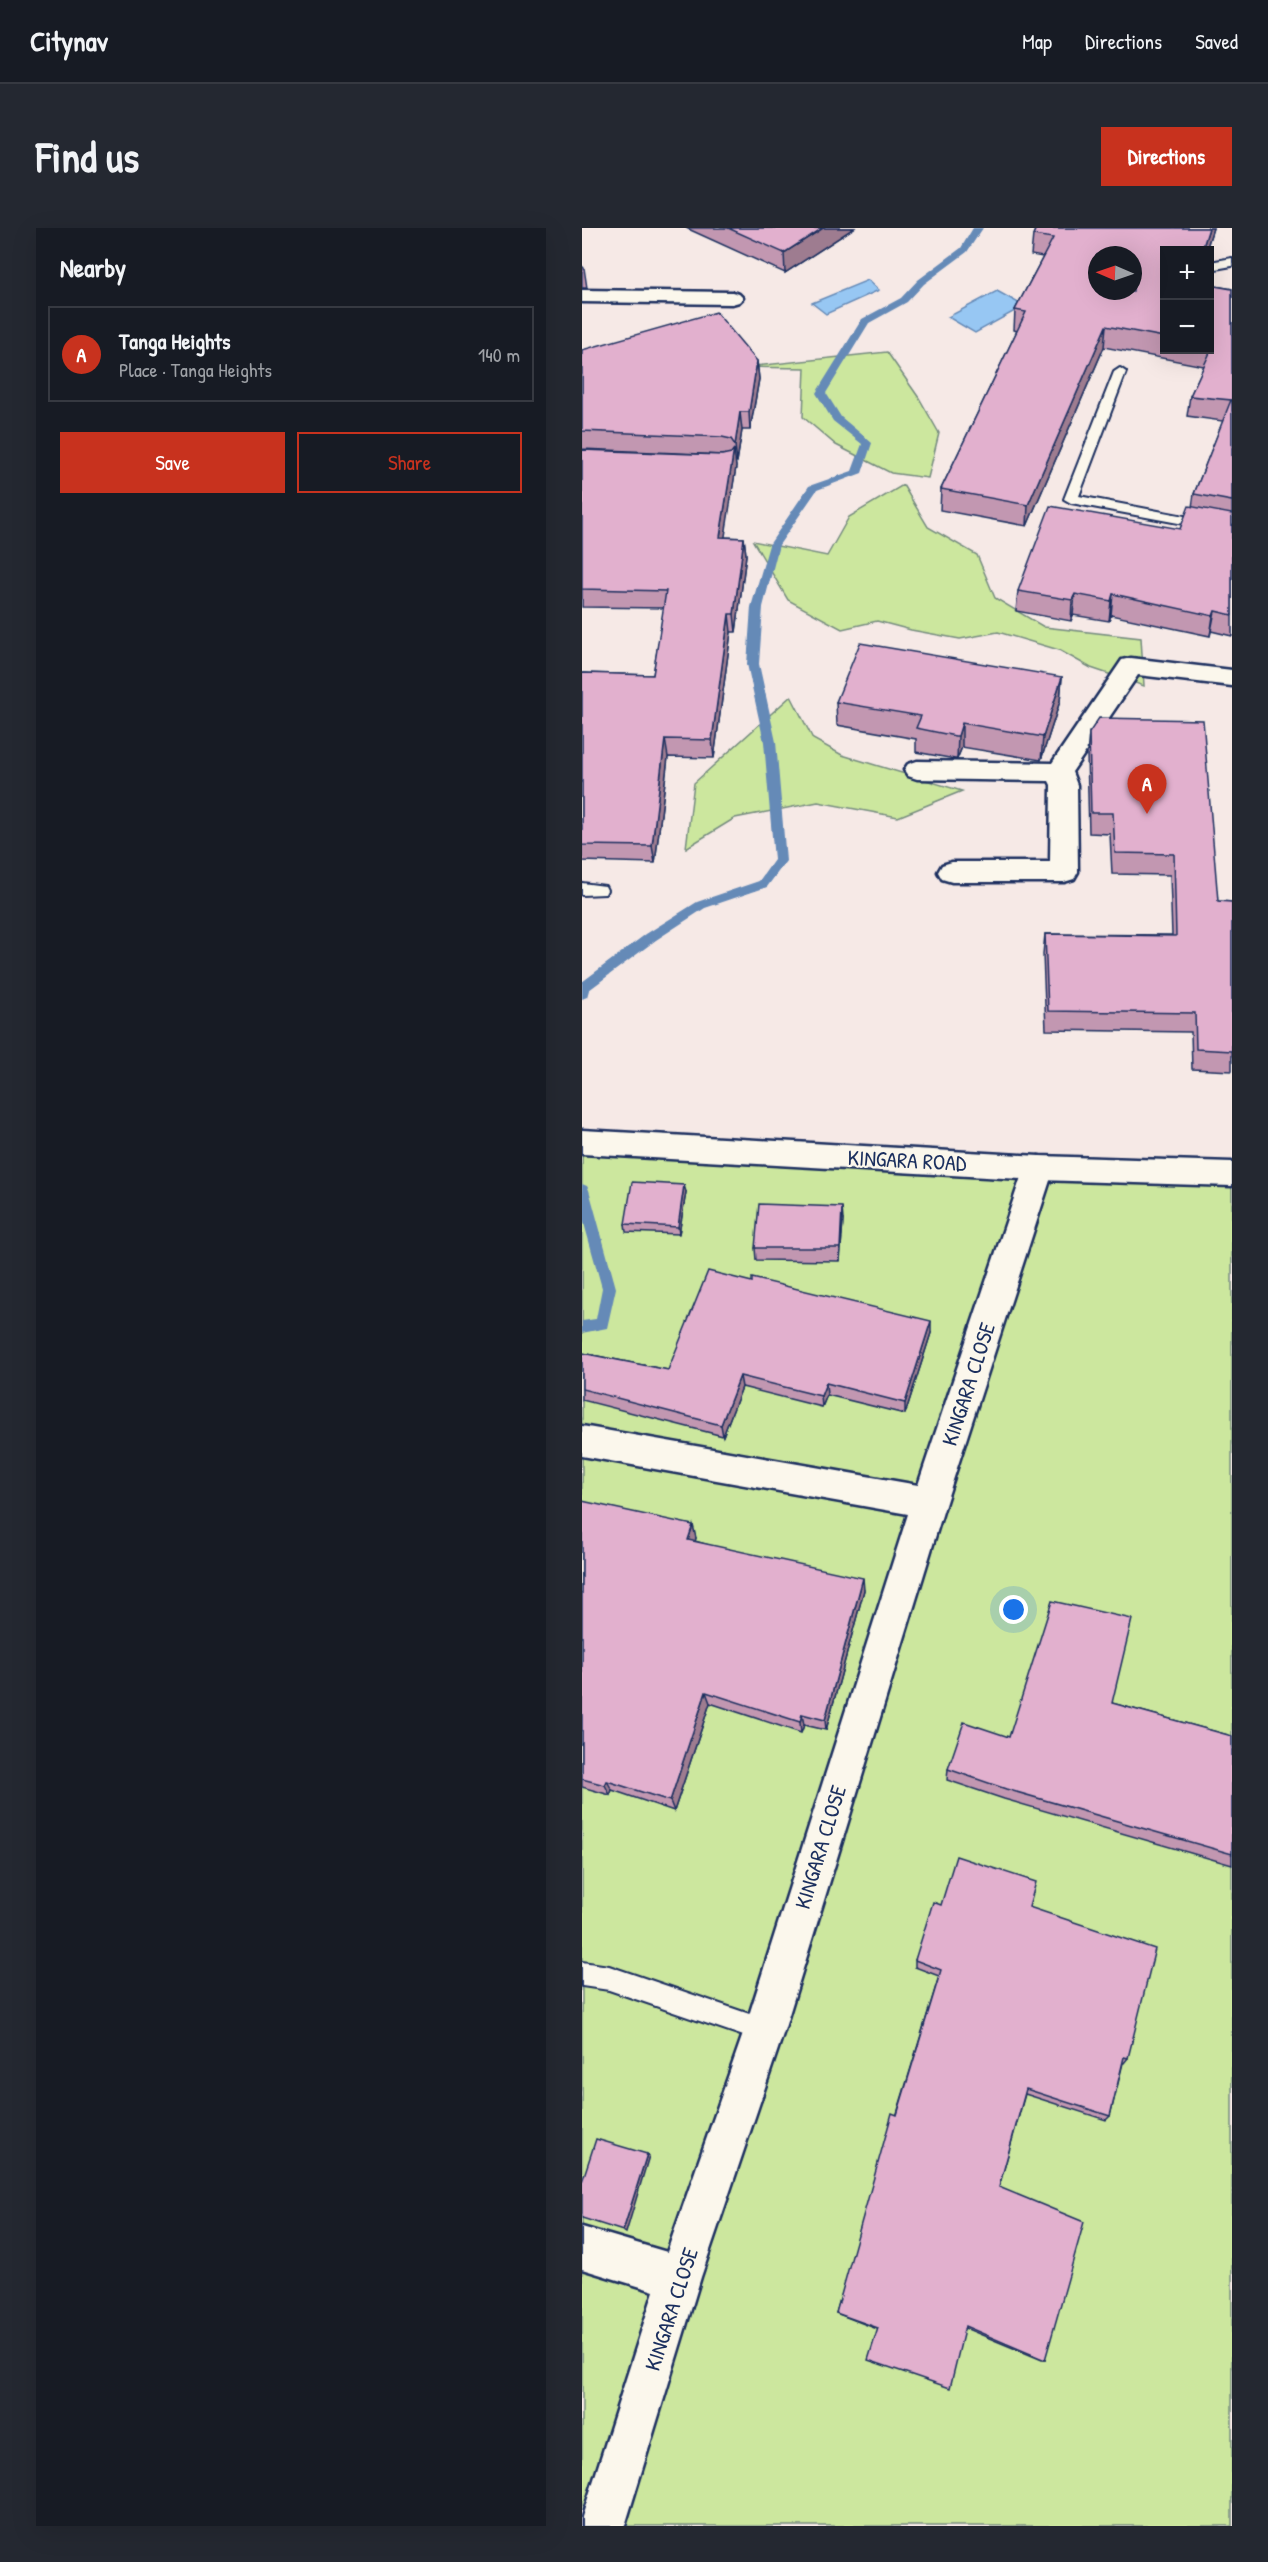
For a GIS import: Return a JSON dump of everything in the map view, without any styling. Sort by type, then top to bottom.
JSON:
[{"type":"street","points":[[582,296],[732,298]]},
{"type":"street","points":[[1059,772],[1131,666],[1225,678]]},
{"type":"street","points":[[917,770],[1059,772]]},
{"type":"street","points":[[952,872],[1064,872],[1064,785],[1059,772]]},
{"type":"street","name":"KINGARA ROAD","points":[[582,1142],[1039,1168],[1232,1174]]},
{"type":"street","name":"KINGARA CLOSE","points":[[602,2526],[680,2277],[764,2031],[929,1502],[1039,1168]]},
{"type":"street","points":[[582,1441],[929,1502]]},
{"type":"street","points":[[582,2248],[680,2277]]},
{"type":"lane","points":[[1214,265],[1232,262]]},
{"type":"lane","points":[[1120,372],[1071,499],[1232,529]]},
{"type":"lane","points":[[582,889],[599,890]]},
{"type":"lane","points":[[582,1974],[609,1978],[764,2031]]},
{"type":"green space","points":[[887,352],[919,398],[939,433],[928,478],[891,473],[836,445],[803,417],[805,368],[745,367]]},
{"type":"green space","points":[[903,485],[928,527],[977,555],[995,598],[1044,627],[1141,638],[1144,686],[1091,668],[1059,650],[998,632],[960,639],[877,621],[842,629],[788,600],[753,541],[827,556],[849,517]]},
{"type":"green space","points":[[791,696],[813,739],[842,755],[962,791],[898,817],[818,802],[735,818],[686,848],[694,783]]},
{"type":"green space","points":[[582,1151],[1232,1182],[1232,2526],[582,2526]]},
{"type":"water","points":[[868,280],[879,290],[826,314],[812,303]]},
{"type":"water","points":[[997,291],[1024,306],[975,333],[948,317]]},
{"type":"building","points":[[728,228],[823,228],[784,253]]},
{"type":"building","points":[[1036,228],[1209,228],[1203,246],[1160,246],[1160,336],[1106,326],[1028,505],[941,489],[1026,312],[1015,310],[1053,238],[1033,235]]},
{"type":"building","points":[[1214,286],[1232,289],[1232,501],[1194,494],[1231,400],[1190,396],[1209,354],[1214,354]]},
{"type":"building","points":[[716,312],[757,361],[749,412],[740,412],[735,445],[731,439],[722,437],[582,431],[582,350]]},
{"type":"building","points":[[734,449],[720,537],[744,538],[734,614],[729,614],[712,740],[665,739],[652,846],[582,845],[582,673],[653,675],[666,591],[582,589],[582,450],[722,455],[731,453]]},
{"type":"building","points":[[1050,506],[1180,529],[1189,506],[1232,514],[1232,615],[1215,611],[1213,616],[1113,594],[1111,601],[1075,594],[1072,600],[1018,591]]},
{"type":"building","points":[[860,643],[1062,677],[1043,737],[962,723],[958,736],[955,736],[916,728],[921,716],[836,702]]},
{"type":"building","points":[[1099,718],[1203,720],[1218,901],[1232,902],[1232,1051],[1196,1049],[1195,1013],[1048,1011],[1045,934],[1176,936],[1174,854],[1115,853],[1113,813],[1091,813],[1089,733]]},
{"type":"building","points":[[632,1182],[684,1185],[678,1227],[625,1224]]},
{"type":"building","points":[[759,1204],[842,1207],[840,1248],[755,1248]]},
{"type":"building","points":[[708,1271],[752,1282],[752,1278],[931,1321],[905,1403],[826,1383],[821,1396],[740,1376],[721,1425],[582,1389],[582,1353],[668,1370]]},
{"type":"building","points":[[582,1501],[693,1525],[688,1540],[863,1578],[825,1720],[802,1714],[800,1722],[706,1692],[670,1801],[607,1781],[605,1785],[582,1779]]},
{"type":"building","points":[[1052,1601],[1132,1619],[1112,1703],[1232,1736],[1232,1854],[1006,1789],[948,1769],[964,1722],[1009,1737]]},
{"type":"building","points":[[956,1856],[1036,1882],[1029,1907],[1155,1949],[1128,2058],[1124,2057],[1110,2116],[1026,2089],[999,2187],[1084,2222],[1045,2360],[965,2326],[950,2388],[868,2360],[878,2328],[836,2313],[892,2113],[897,2115],[941,1970],[915,1960],[933,1902],[941,1905]]},
{"type":"building","points":[[596,2139],[647,2154],[623,2231],[582,2218],[582,2182]]},
{"type":"waterway","points":[[582,994],[583,988],[651,937],[701,905],[763,884],[780,861],[770,742],[753,664],[757,607],[774,545],[813,488],[857,473],[867,443],[837,419],[821,393],[865,321],[904,300],[921,282],[964,250],[978,228]]},
{"type":"waterway","points":[[582,1190],[609,1288],[602,1324],[582,1327]]},
{"type":"place","name":"Tanga Heights","points":[[1147,814]]}]
